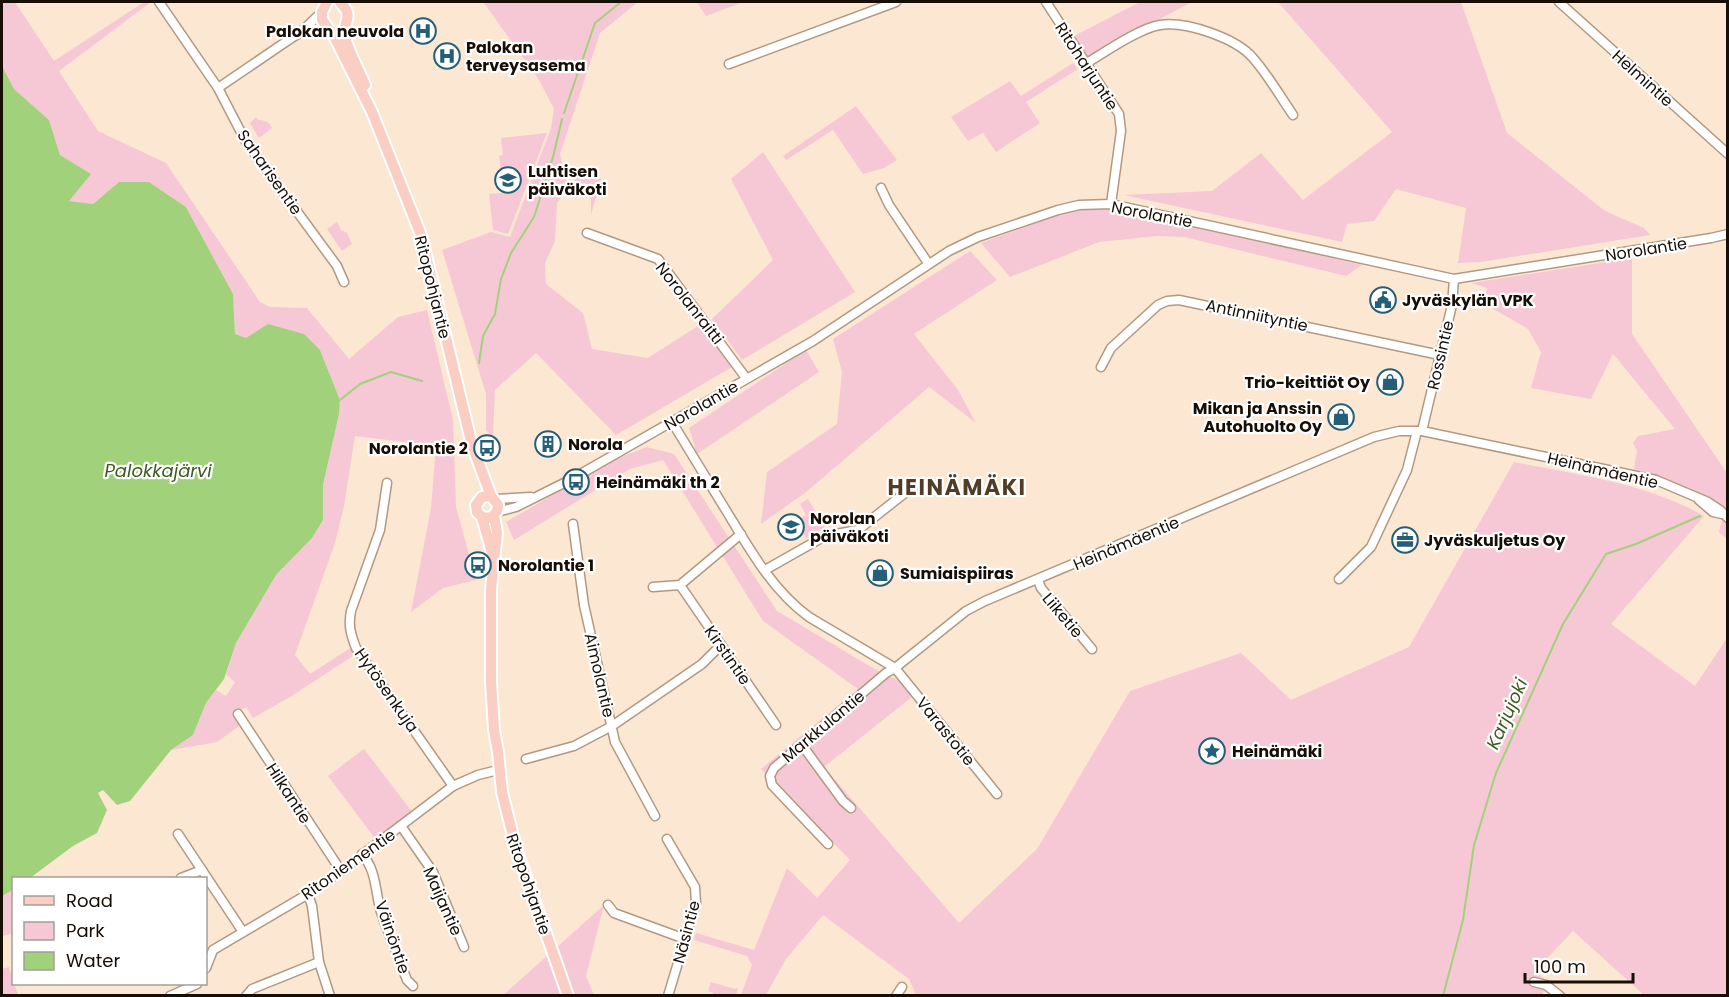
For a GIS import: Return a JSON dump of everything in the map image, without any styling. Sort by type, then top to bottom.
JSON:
[{"type":"main road","points":[[332,3],[341,3],[348,12],[346,24],[340,29],[327,27],[322,20],[325,7],[332,3]]},
{"type":"main road","name":"Ritopohjantie","points":[[346,24],[345,38],[366,87],[372,112]]},
{"type":"main road","name":"Ritopohjantie","points":[[327,27],[372,112],[421,235],[462,411],[479,466],[485,476],[489,497]]},
{"type":"main road","points":[[489,497],[498,505],[491,515],[476,509],[477,502],[489,497]]},
{"type":"main road","name":"Ritopohjantie","points":[[491,515],[497,532],[491,589],[491,682],[498,770],[510,828],[568,996]]},
{"type":"street","name":"Saharisentie","points":[[159,2],[218,88],[246,142],[337,266],[344,282]]},
{"type":"street","points":[[729,64],[896,2]]},
{"type":"street","name":"Ritoharjuntie","points":[[1047,2],[1116,109],[1120,119],[1121,131],[1111,204]]},
{"type":"street","name":"Helmintie","points":[[1559,2],[1728,154]]},
{"type":"street","points":[[218,88],[300,33],[325,7]]},
{"type":"street","points":[[1087,63],[1137,34],[1159,25],[1182,25],[1234,43],[1252,57],[1293,115]]},
{"type":"street","points":[[300,33],[327,27]]},
{"type":"street","points":[[881,188],[928,263]]},
{"type":"street","name":"Norolantie","points":[[491,515],[516,507],[570,480],[813,341],[928,263],[978,237],[1079,205],[1111,204],[1454,279],[1728,234]]},
{"type":"street","name":"Norolanraitti","points":[[587,233],[658,259],[746,378]]},
{"type":"street","name":"Rossintie","points":[[1339,579],[1371,548],[1407,470],[1440,355],[1452,304],[1454,279]]},
{"type":"street","name":"Antinniityntie","points":[[1101,367],[1111,348],[1158,305],[1167,301],[1179,300],[1440,355]]},
{"type":"street","points":[[672,422],[778,589],[797,608],[895,668]]},
{"type":"street","name":"Heinämäentie","points":[[895,668],[966,612],[1038,579],[1374,437],[1399,431],[1420,431],[1639,476],[1673,486],[1699,500],[1713,512],[1725,516]]},
{"type":"street","name":"Hytösenkuja","points":[[387,483],[380,530],[351,611],[350,632],[356,648],[453,786]]},
{"type":"street","points":[[765,570],[825,536],[858,530],[915,485]]},
{"type":"street","name":"Norolantie","points":[[489,497],[534,497]]},
{"type":"street","name":"Aimolantie","points":[[573,524],[584,605],[615,742],[655,816]]},
{"type":"street","points":[[653,587],[680,585],[741,534]]},
{"type":"street","name":"Liiketie","points":[[1038,579],[1041,588],[1092,649]]},
{"type":"street","name":"Kirstintie","points":[[680,585],[776,725]]},
{"type":"street","points":[[526,759],[574,746],[612,726],[702,664],[721,645]]},
{"type":"street","name":"Markkulantie","points":[[828,844],[772,785],[771,776],[774,768],[886,673],[895,668]]},
{"type":"street","name":"Varastotie","points":[[895,668],[997,794]]},
{"type":"street","name":"Hilkantie","points":[[238,714],[341,871]]},
{"type":"street","points":[[802,745],[843,801],[851,808]]},
{"type":"street","name":"Ritoniementie","points":[[207,965],[213,950],[308,894],[453,786],[478,775],[498,770]]},
{"type":"street","name":"Maijantie","points":[[401,826],[433,872],[464,947]]},
{"type":"street","points":[[178,834],[207,877]]},
{"type":"street","name":"Näsintie","points":[[667,839],[695,887],[697,895],[668,996]]},
{"type":"street","name":"Väinöntie","points":[[362,854],[369,861],[380,910],[407,980],[413,986]]},
{"type":"street","points":[[186,877],[202,870]]},
{"type":"street","points":[[207,878],[243,932]]},
{"type":"street","points":[[308,894],[312,906],[319,962],[330,996]]},
{"type":"street","points":[[609,905],[614,913],[685,939]]},
{"type":"street","points":[[246,996],[252,989],[319,962]]},
{"type":"street","points":[[1534,982],[1546,985],[1560,996]]},
{"type":"street","points":[[170,996],[195,985]]},
{"type":"street","points":[[896,996],[902,987]]},
{"type":"green space","points":[[2,2],[15,2],[54,61],[144,2],[151,2],[59,71],[98,131],[166,163],[260,302],[270,307],[307,308],[349,359],[398,317],[427,310],[453,420],[456,507],[476,580],[443,588],[411,612],[431,508],[436,446],[355,436],[344,506],[335,543],[295,655],[310,674],[352,647],[356,654],[253,718],[246,707],[238,711],[242,724],[217,742],[171,750],[193,735],[206,703],[216,690],[226,696],[235,682],[226,674],[236,643],[276,575],[312,538],[323,520],[323,485],[340,400],[320,350],[246,338],[235,334],[233,294],[186,207],[149,182],[119,182],[93,204],[69,201],[90,174],[60,155],[49,120],[14,89],[2,66]]},
{"type":"green space","points":[[638,2],[600,33],[560,154],[568,188],[557,203],[555,241],[545,263],[546,284],[583,313],[592,349],[648,358],[701,324],[732,367],[616,435],[536,353],[495,390],[493,438],[486,430],[486,394],[442,250],[491,232],[510,237],[551,128],[554,109],[539,80],[484,3]]},
{"type":"green space","points":[[697,2],[743,2],[706,16]]},
{"type":"green space","points":[[1140,2],[1192,2],[1088,57],[1074,36]]},
{"type":"green space","points":[[1278,2],[1461,2],[1507,133],[1605,211],[1644,228],[1650,235],[1481,262],[1458,263],[1466,208],[1396,189],[1374,221],[1347,224],[1342,242],[1124,195],[1212,191],[1261,153],[1303,200],[1392,132]]},
{"type":"green space","points":[[1073,63],[1078,69],[1026,102],[1040,123],[996,152],[983,133],[968,141],[951,117],[1010,81],[1021,96]]},
{"type":"green space","points":[[856,106],[897,160],[884,168],[863,174],[833,130],[786,160],[783,156]]},
{"type":"green space","points":[[256,117],[268,123],[272,128],[259,138],[250,123]]},
{"type":"green space","points":[[547,133],[508,234],[493,230],[489,194],[504,193],[499,156],[503,155],[501,138]]},
{"type":"green space","points":[[763,152],[855,292],[742,360],[712,319],[773,260],[731,179]]},
{"type":"green space","points":[[573,174],[601,179],[591,215],[591,199],[575,181]]},
{"type":"green space","points":[[1111,208],[1362,265],[1346,276],[1184,237],[1157,236],[1099,242],[1010,277],[981,243],[1061,214]]},
{"type":"green space","points":[[337,222],[341,230],[347,233],[352,244],[342,251],[327,229]]},
{"type":"green space","points":[[970,251],[997,280],[914,334],[958,390],[976,423],[929,387],[805,493],[761,524],[767,472],[837,424],[842,372],[833,339]]},
{"type":"green space","points":[[1632,258],[1632,334],[1727,473],[1727,539],[1719,532],[1725,507],[1681,485],[1634,469],[1637,451],[1633,443],[1638,436],[1675,429],[1613,354],[1591,399],[1531,388],[1541,352],[1528,329],[1483,303],[1487,288],[1471,283]]},
{"type":"green space","points":[[806,350],[819,372],[697,454],[689,428]]},
{"type":"green space","points":[[647,447],[674,454],[777,611],[878,671],[900,681],[913,696],[824,767],[959,923],[1037,849],[1130,691],[1241,653],[1291,700],[1409,647],[1514,462],[1636,488],[1683,505],[1704,516],[1611,624],[1695,686],[1727,638],[1727,995],[1644,995],[1573,931],[1535,971],[1551,985],[1541,995],[916,995],[909,979],[823,915],[786,959],[766,995],[741,995],[752,965],[747,956],[694,940],[696,933],[754,950],[787,868],[817,898],[850,860],[761,769],[858,689],[763,621],[663,460],[630,469],[514,540],[506,522],[613,460]]},
{"type":"green space","points":[[808,499],[825,527],[807,538],[802,533],[792,539],[785,528],[806,515],[800,504]]},
{"type":"green space","points":[[364,749],[413,813],[377,841],[328,776]]},
{"type":"green space","points":[[12,891],[12,933],[2,936],[2,896]]},
{"type":"green space","points":[[604,905],[586,976],[594,995],[502,996]]},
{"type":"green space","points":[[9,967],[12,985],[15,985],[18,995],[2,995],[2,969]]},
{"type":"green space","points":[[711,982],[738,988],[736,995],[713,995],[708,991]]},
{"type":"water","name":"Palokkajärvi","points":[[2,66],[14,89],[49,120],[60,155],[91,174],[69,201],[93,204],[119,182],[149,182],[186,207],[233,294],[235,334],[246,338],[268,324],[304,334],[320,350],[340,400],[323,485],[323,520],[312,538],[276,575],[236,643],[224,679],[206,703],[193,735],[171,750],[130,801],[117,805],[103,790],[98,793],[107,810],[97,833],[73,846],[31,877],[12,877],[12,891],[2,896]]},
{"type":"waterway","points":[[564,113],[595,23],[621,2]]},
{"type":"waterway","points":[[479,363],[483,336],[495,314],[501,279],[511,253],[534,217],[562,119]]},
{"type":"waterway","points":[[340,400],[360,384],[391,372],[422,381]]},
{"type":"waterway","name":"Karjujoki","points":[[1443,996],[1463,920],[1474,845],[1496,773],[1563,624],[1606,554],[1636,544],[1700,516]]},
{"type":"place","name":"Palokan neuvola","points":[[423,31]]},
{"type":"place","name":"Palokan terveysasema","points":[[447,56]]},
{"type":"place","name":"Luhtisen päiväkoti","points":[[508,180]]},
{"type":"place","name":"Jyväskylän VPK","points":[[1383,300]]},
{"type":"place","name":"Trio-keittiöt Oy","points":[[1390,382]]},
{"type":"place","name":"Mikan ja Anssin Autohuolto Oy","points":[[1341,417]]},
{"type":"place","name":"Norola","points":[[548,444]]},
{"type":"place","name":"Norolantie 2","points":[[487,448]]},
{"type":"place","name":"Heinämäki th 2","points":[[576,482]]},
{"type":"place","name":"Norolan päiväkoti","points":[[791,527]]},
{"type":"place","name":"Jyväskuljetus Oy","points":[[1405,540]]},
{"type":"place","name":"Norolantie 1","points":[[478,565]]},
{"type":"place","name":"Sumiaispiiras","points":[[880,573]]},
{"type":"place","name":"Heinämäki","points":[[1212,751]]},
{"type":"district","name":"HEINÄMÄKI","points":[[957,487]]}]
